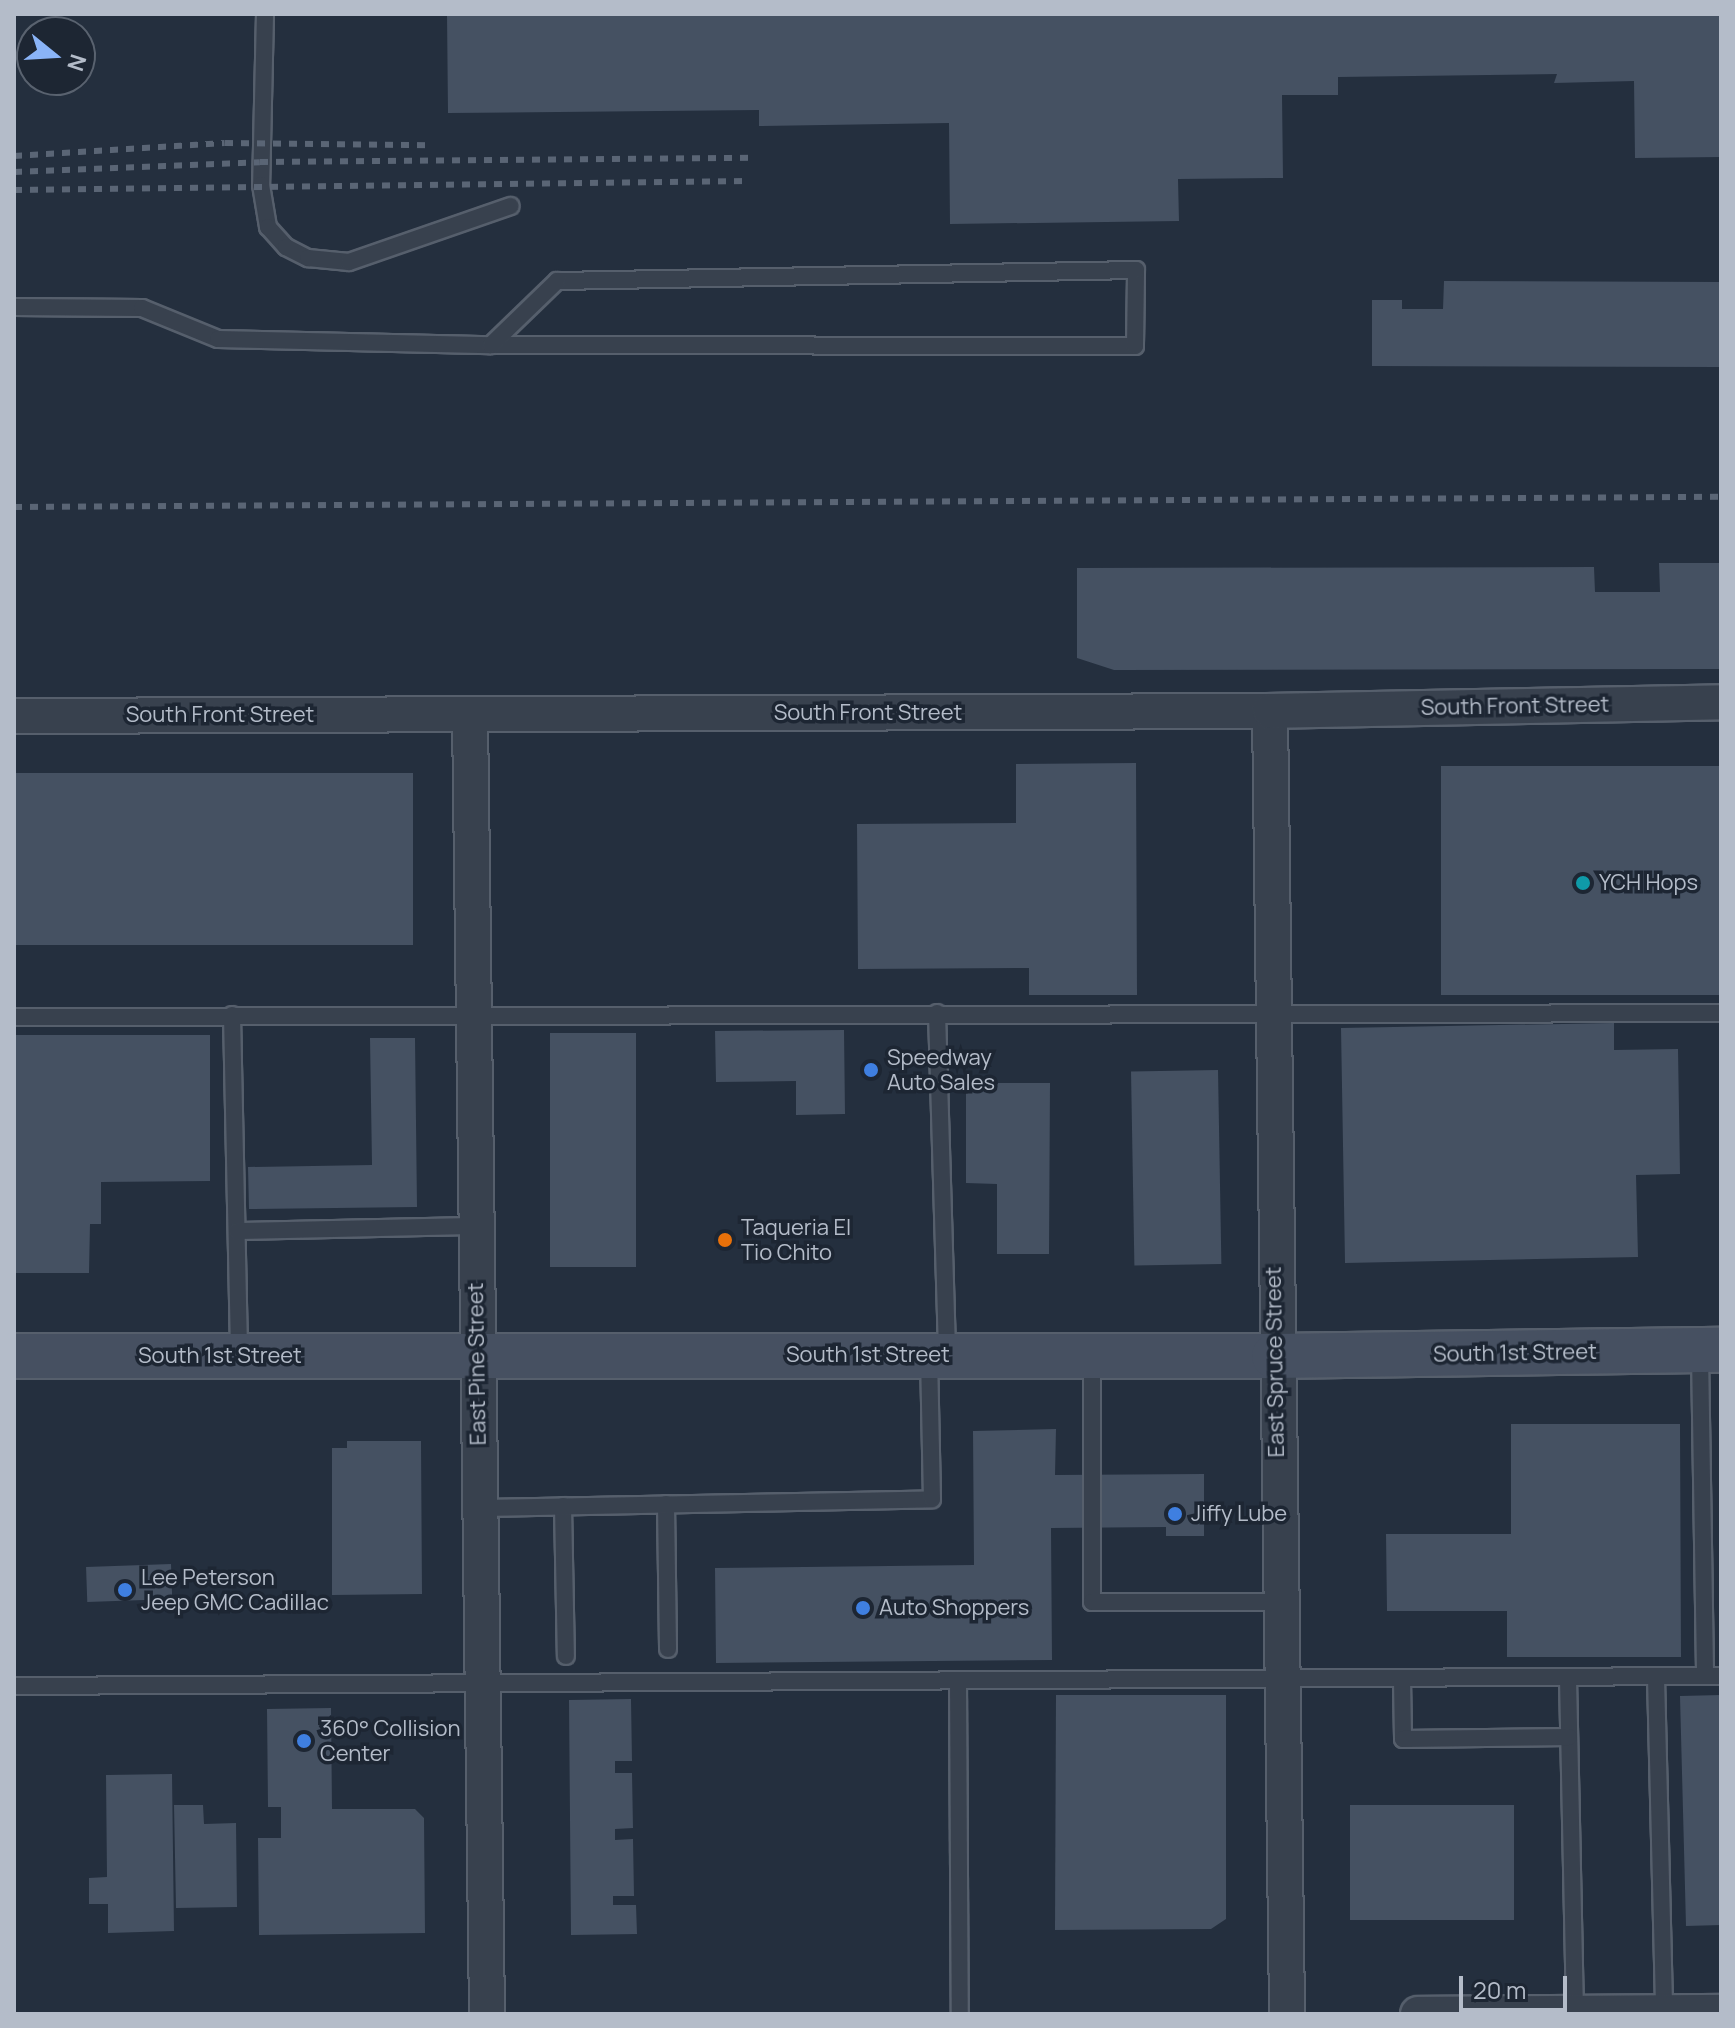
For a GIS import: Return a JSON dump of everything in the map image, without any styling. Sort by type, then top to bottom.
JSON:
[{"type":"main road","name":"South 1st Street","points":[[14,1356],[1274,1356],[1710,1350]]},
{"type":"street","name":"South Front Street","points":[[14,716],[1270,711],[1721,702]]},
{"type":"street","name":"East Spruce Street","points":[[1270,711],[1274,1356],[1287,2014]]},
{"type":"street","name":"East Pine Street","points":[[470,715],[487,2014]]},
{"type":"street","points":[[1418,2014],[1721,2012]]},
{"type":"lane","points":[[265,14],[261,185],[268,227],[286,247],[308,258],[349,262],[511,206]]},
{"type":"lane","points":[[14,307],[142,308],[218,339],[491,345],[1135,346],[1136,270],[557,281],[491,345]]},
{"type":"lane","points":[[14,1017],[474,1013],[1721,1013]]},
{"type":"lane","points":[[479,1508],[932,1499],[938,1356],[937,1013]]},
{"type":"lane","points":[[232,1015],[239,1356]]},
{"type":"lane","points":[[237,1231],[475,1226]]},
{"type":"lane","points":[[14,1686],[482,1679],[1281,1681],[1713,1676],[1710,1350]]},
{"type":"lane","points":[[1092,1356],[1092,1602],[1279,1602]]},
{"type":"lane","points":[[666,1504],[668,1649]]},
{"type":"lane","points":[[563,1506],[566,1656]]},
{"type":"lane","points":[[1656,1677],[1664,2012]]},
{"type":"lane","points":[[1568,1678],[1575,2013]]},
{"type":"lane","points":[[958,1680],[960,2014]]},
{"type":"lane","points":[[1402,1680],[1403,1739],[1569,1737]]},
{"type":"building","points":[[447,14],[1721,14],[1721,157],[1635,158],[1634,81],[1554,83],[1557,74],[1338,77],[1338,95],[1282,95],[1283,178],[1178,179],[1179,221],[950,224],[949,123],[759,126],[759,110],[448,113]]},
{"type":"building","points":[[1444,281],[1721,282],[1721,367],[1372,366],[1372,300],[1402,300],[1402,309],[1443,309]]},
{"type":"building","points":[[1659,563],[1721,563],[1721,669],[1114,670],[1077,658],[1077,568],[1594,567],[1595,592],[1660,592]]},
{"type":"building","points":[[1136,763],[1137,995],[1029,995],[1029,968],[858,969],[857,824],[1016,823],[1016,764]]},
{"type":"building","name":"YCH Hops","points":[[1441,766],[1721,766],[1721,995],[1441,995]]},
{"type":"building","points":[[14,773],[413,773],[413,945],[14,945]]},
{"type":"building","points":[[1614,1023],[1614,1050],[1678,1049],[1680,1174],[1636,1175],[1638,1257],[1345,1263],[1341,1028]]},
{"type":"building","points":[[844,1030],[845,1114],[796,1115],[796,1081],[716,1082],[715,1031]]},
{"type":"building","points":[[550,1033],[636,1033],[636,1267],[550,1267]]},
{"type":"building","points":[[14,1035],[210,1035],[210,1181],[101,1182],[101,1224],[90,1224],[89,1273],[14,1273]]},
{"type":"building","points":[[370,1038],[415,1038],[417,1207],[249,1209],[248,1167],[372,1165]]},
{"type":"building","points":[[1218,1070],[1221,1264],[1134,1265],[1131,1072]]},
{"type":"building","points":[[966,1083],[1050,1083],[1049,1254],[997,1254],[997,1184],[966,1183]]},
{"type":"building","points":[[1511,1424],[1680,1424],[1681,1657],[1507,1657],[1507,1611],[1387,1611],[1386,1534],[1511,1534]]},
{"type":"building","points":[[1056,1429],[1055,1475],[1204,1474],[1204,1536],[1166,1536],[1166,1527],[1051,1528],[1052,1660],[716,1663],[715,1568],[974,1565],[973,1431]]},
{"type":"building","points":[[347,1441],[421,1441],[422,1594],[332,1595],[332,1448],[347,1448]]},
{"type":"building","points":[[171,1564],[172,1599],[87,1602],[86,1567]]},
{"type":"building","points":[[1056,1695],[1226,1695],[1226,1919],[1211,1929],[1055,1930]]},
{"type":"building","points":[[1721,1695],[1721,1925],[1686,1926],[1680,1696]]},
{"type":"building","points":[[631,1699],[632,1761],[615,1761],[615,1773],[632,1773],[633,1828],[615,1829],[615,1840],[633,1839],[634,1896],[613,1896],[613,1905],[636,1905],[637,1934],[571,1935],[569,1700]]},
{"type":"building","points":[[331,1708],[332,1809],[415,1809],[424,1818],[425,1933],[259,1935],[258,1838],[281,1838],[281,1807],[268,1807],[267,1709]]},
{"type":"building","points":[[172,1774],[174,1931],[108,1933],[108,1904],[89,1904],[89,1878],[107,1877],[106,1775]]},
{"type":"building","points":[[174,1805],[203,1805],[204,1824],[236,1823],[237,1907],[176,1908]]},
{"type":"building","points":[[1350,1805],[1514,1805],[1514,1920],[1350,1920]]},
{"type":"railway","points":[[14,156],[225,143],[431,145]]},
{"type":"railway","points":[[14,172],[260,162],[755,158]]},
{"type":"railway","points":[[14,190],[749,181]]},
{"type":"railway","points":[[14,507],[1721,497]]},
{"type":"place","name":"YCH Hops","points":[[1583,883]]},
{"type":"place","name":"Speedway Auto Sales","points":[[871,1070]]},
{"type":"place","name":"Taqueria El Tio Chito","points":[[725,1240]]},
{"type":"place","name":"Jiffy Lube","points":[[1175,1514]]},
{"type":"place","name":"Lee Peterson Jeep GMC Cadillac","points":[[125,1590]]},
{"type":"place","name":"Auto Shoppers","points":[[863,1608]]},
{"type":"place","name":"360° Collision Center","points":[[304,1741]]}]
